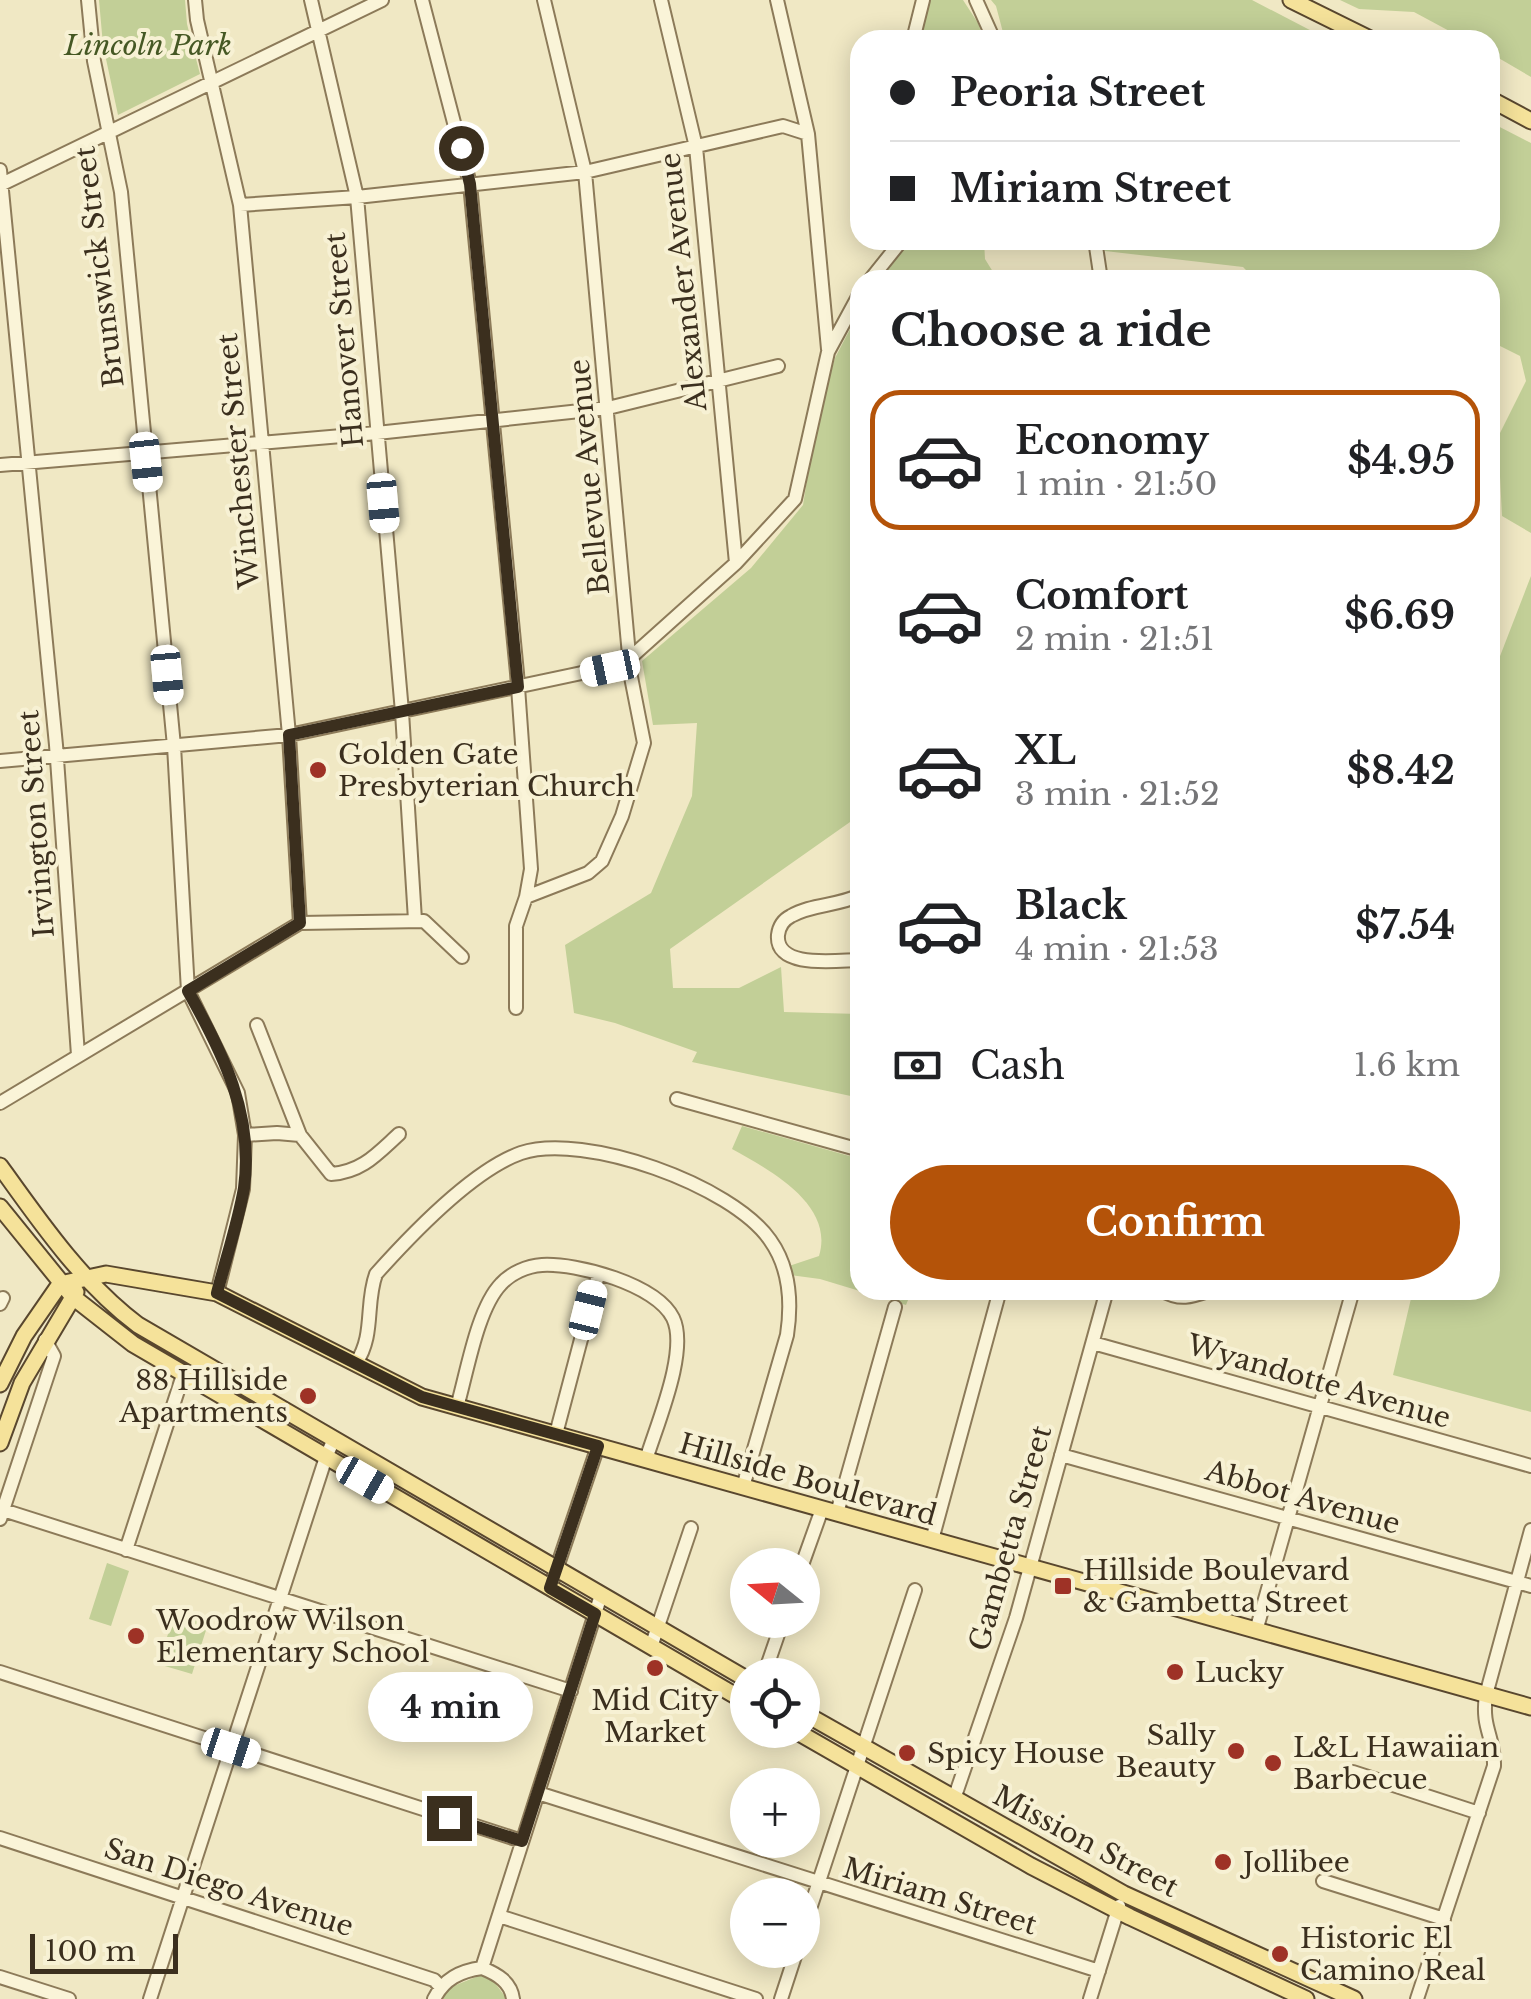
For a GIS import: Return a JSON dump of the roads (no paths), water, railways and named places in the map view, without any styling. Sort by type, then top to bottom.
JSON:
[{"type":"main road","points":[[1292,0],[1352,30]]},
{"type":"main road","points":[[1500,104],[1531,120]]},
{"type":"main road","points":[[1,1169],[85,1276],[138,1325],[730,1670]]},
{"type":"main road","points":[[0,1207],[60,1284],[118,1334],[730,1693]]},
{"type":"main road","name":"Hillside Boulevard","points":[[60,1284],[85,1276],[117,1274],[217,1293],[422,1397],[1531,1707]]},
{"type":"main road","points":[[0,1444],[22,1382],[85,1276]]},
{"type":"main road","points":[[0,1384],[24,1336],[60,1284]]},
{"type":"main road","name":"Mission Street","points":[[820,1722],[1124,1894],[1354,1999]]},
{"type":"main road","name":"Mission Street","points":[[820,1745],[1031,1866],[1306,1999]]},
{"type":"street","name":"Brunswick Street","points":[[88,0],[94,60],[120,192],[174,746],[188,991],[238,1093],[245,1136],[244,1189],[217,1293]]},
{"type":"street","name":"Winchester Street","points":[[195,0],[240,205],[289,735],[300,923]]},
{"type":"street","name":"Hanover Street","points":[[312,0],[357,196],[402,712],[415,920]]},
{"type":"street","points":[[1,180],[382,0]]},
{"type":"street","points":[[422,0],[470,184],[518,687],[531,869],[516,926],[516,1008]]},
{"type":"street","name":"Bellevue Avenue","points":[[526,897],[588,873],[602,861],[616,831],[644,743],[630,658],[585,172],[544,0]]},
{"type":"street","name":"Alexander Avenue","points":[[661,0],[696,147],[736,563]]},
{"type":"street","points":[[777,0],[808,134],[828,352]]},
{"type":"street","points":[[915,30],[922,0]]},
{"type":"street","points":[[976,0],[990,30]]},
{"type":"street","points":[[240,205],[585,172],[783,126],[798,112],[800,102]]},
{"type":"street","points":[[783,126],[808,134]]},
{"type":"street","name":"Irvington Street","points":[[1,180],[57,757],[78,1055]]},
{"type":"street","points":[[878,270],[894,250]]},
{"type":"street","points":[[0,761],[289,735],[610,668],[630,658],[736,563],[791,505],[798,492],[808,430],[828,352],[850,311]]},
{"type":"street","points":[[0,465],[376,433],[608,408],[778,366]]},
{"type":"street","points":[[850,900],[794,914],[782,922],[777,938],[783,952],[800,961],[850,960]]},
{"type":"street","points":[[0,1103],[300,923],[424,921],[462,957]]},
{"type":"street","points":[[257,1025],[300,1136],[331,1174],[350,1173],[366,1165],[399,1134]]},
{"type":"street","points":[[677,1099],[850,1147]]},
{"type":"street","points":[[245,1136],[300,1136]]},
{"type":"street","points":[[356,1363],[369,1332],[370,1289],[376,1274],[488,1168],[538,1149],[567,1149],[615,1158],[691,1181],[738,1208],[770,1240],[788,1287],[790,1312],[782,1356],[743,1487]]},
{"type":"street","points":[[457,1407],[487,1304],[501,1284],[519,1270],[538,1265],[560,1265],[598,1274],[636,1285],[658,1300],[673,1318],[677,1351],[646,1460]]},
{"type":"street","points":[[556,1434],[598,1274]]},
{"type":"street","points":[[932,1540],[997,1300]]},
{"type":"street","name":"Gambetta Street","points":[[954,1798],[1031,1568],[1104,1300]]},
{"type":"street","points":[[1256,1631],[1351,1300]]},
{"type":"street","points":[[810,1548],[829,1511],[896,1307]]},
{"type":"street","points":[[45,1340],[54,1356],[1,1513],[571,1691]]},
{"type":"street","name":"Wyandotte Avenue","points":[[1093,1344],[1531,1466]]},
{"type":"street","points":[[126,1550],[184,1375]]},
{"type":"street","points":[[150,1999],[334,1440]]},
{"type":"street","points":[[550,1588],[598,1446]]},
{"type":"street","name":"Abbot Avenue","points":[[1061,1455],[1524,1584]]},
{"type":"street","points":[[651,1647],[691,1528]]},
{"type":"street","points":[[1416,1999],[1494,1766],[1494,1751],[1483,1716],[1486,1695],[1524,1584],[1531,1530]]},
{"type":"street","points":[[820,1878],[915,1590]]},
{"type":"street","points":[[482,1968],[601,1595]]},
{"type":"street","points":[[0,1672],[522,1841]]},
{"type":"street","points":[[1353,1772],[1479,1813]]},
{"type":"street","name":"Miriam Street","points":[[538,1793],[800,1878]]},
{"type":"street","name":"San Diego Avenue","points":[[0,1838],[434,1980],[437,1992]]},
{"type":"street","points":[[1323,1881],[1444,1919]]},
{"type":"street","name":"Miriam Street","points":[[820,1885],[1099,1971]]},
{"type":"street","points":[[1090,1999],[1124,1894]]},
{"type":"street","points":[[498,1916],[756,1999]]},
{"type":"street","points":[[437,1992],[468,1970],[482,1968],[501,1976],[512,1992],[512,1999]]},
{"type":"street","points":[[781,1999],[791,1968]]},
{"type":"street","points":[[0,1977],[69,1999]]},
{"type":"place","name":"Golden Gate Presbyterian Church","points":[[318,770]]},
{"type":"place","name":"88 Hillside Apartments","points":[[308,1396]]},
{"type":"place","name":"Hillside Boulevard & Gambetta Street","points":[[1063,1586]]},
{"type":"place","name":"Woodrow Wilson Elementary School","points":[[136,1636]]},
{"type":"place","name":"Mid City Market","points":[[655,1668]]},
{"type":"place","name":"Lucky","points":[[1175,1672]]},
{"type":"place","name":"Sally Beauty","points":[[1236,1751]]},
{"type":"place","name":"Spicy House","points":[[907,1753]]},
{"type":"place","name":"L&L Hawaiian Barbecue","points":[[1273,1763]]},
{"type":"place","name":"Jollibee","points":[[1223,1862]]},
{"type":"place","name":"Historic El Camino Real","points":[[1280,1954]]},
{"type":"park label","name":"Lincoln Park","points":[[148,45]]}]
